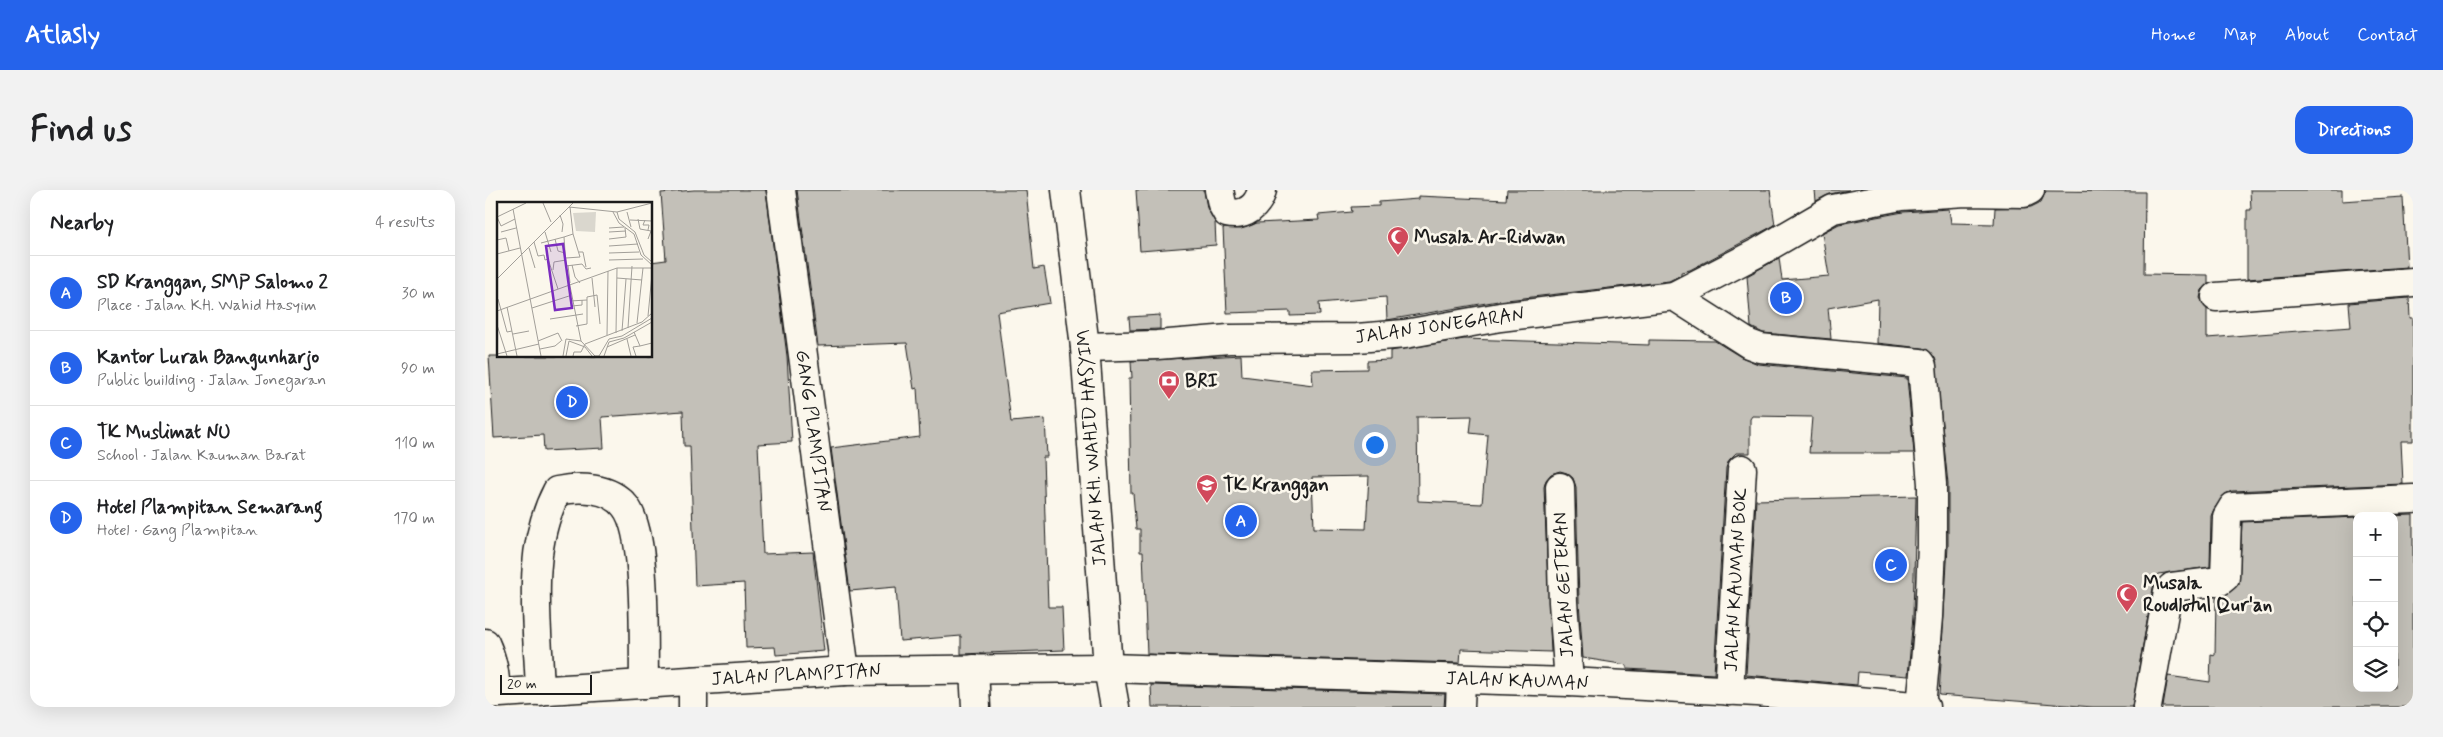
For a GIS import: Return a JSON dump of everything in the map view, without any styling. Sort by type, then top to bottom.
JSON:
[{"type":"street","name":"GANG PLAMPITAN","points":[[781,190],[845,671]]},
{"type":"street","name":"JALAN KH. WAHID HASYIM","points":[[1066,190],[1085,347],[1108,668],[1115,707]]},
{"type":"street","points":[[1219,190],[1224,209],[1227,213],[1235,215],[1251,209],[1259,201],[1262,190]]},
{"type":"street","name":"JALAN JONEGARAN","points":[[1085,347],[1157,345],[1229,339],[1357,338],[1405,334],[1500,317],[1674,296],[1757,253],[1833,209],[1901,196],[1966,192],[2024,193],[2030,190]]},
{"type":"street","points":[[2216,297],[2413,282]]},
{"type":"street","points":[[1674,296],[1749,344],[1760,348],[1911,362],[1920,363],[1922,366],[1932,484],[1932,545],[1929,617],[1921,706]]},
{"type":"street","name":"JALAN KAUMAN BOK","points":[[1729,690],[1742,469]]},
{"type":"street","points":[[533,696],[537,556],[545,518],[552,501],[557,491],[571,487],[608,493],[625,505],[631,516],[641,574],[644,684]]},
{"type":"street","name":"JALAN GETEKAN","points":[[1560,487],[1563,602],[1569,682]]},
{"type":"street","points":[[2147,707],[2167,591],[2172,587],[2220,581],[2225,577],[2227,517],[2233,508],[2413,499]]},
{"type":"street","points":[[485,643],[492,656],[490,693]]},
{"type":"street","name":"JALAN PLAMPITAN","points":[[490,693],[533,696],[644,684],[693,694],[845,671],[1108,668]]},
{"type":"street","name":"JALAN KAUMAN","points":[[1108,668],[1569,682],[1729,690],[1757,699],[1925,707]]},
{"type":"street","points":[[974,669],[976,707]]},
{"type":"street","points":[[1460,707],[1461,679]]},
{"type":"building","points":[[694,190],[766,190],[787,356],[792,442],[758,444],[763,554],[813,552],[824,651],[776,655],[775,647],[746,648],[744,583],[695,586],[690,446],[684,446],[683,411],[602,417],[604,448],[544,451],[543,435],[494,438],[489,356],[497,356],[497,358],[653,358],[653,262],[666,260],[661,193]]},
{"type":"building","points":[[797,190],[1026,190],[1034,269],[1044,267],[1050,303],[997,312],[1011,422],[1045,419],[1047,457],[1043,457],[1048,607],[1062,607],[1064,650],[961,654],[961,636],[900,641],[896,587],[850,591],[831,448],[920,437],[917,388],[914,389],[907,343],[818,346]]},
{"type":"building","points":[[1136,190],[1204,190],[1207,208],[1215,222],[1216,245],[1140,251]]},
{"type":"building","points":[[1507,190],[1770,190],[1775,225],[1690,270],[1681,272],[1681,275],[1669,281],[1498,301],[1387,320],[1386,297],[1319,303],[1320,315],[1290,316],[1290,311],[1227,313],[1223,228],[1241,229],[1257,223],[1319,220],[1318,215],[1352,212],[1351,207],[1379,206],[1379,202],[1418,199],[1418,196],[1506,200]]},
{"type":"building","points":[[1815,190],[1849,190],[1830,194],[1816,201]]},
{"type":"building","points":[[2250,190],[2342,190],[2342,201],[2403,197],[2407,267],[2247,279],[2247,210],[2251,210]]},
{"type":"building","points":[[2046,191],[2145,192],[2144,274],[2208,275],[2208,284],[2202,290],[2200,298],[2207,309],[2207,338],[2351,327],[2349,303],[2409,298],[2410,318],[2413,318],[2413,441],[2401,441],[2403,484],[2232,491],[2225,494],[2211,516],[2210,567],[2158,574],[2153,588],[2132,707],[2093,707],[1939,695],[1948,546],[1948,484],[1935,358],[1928,350],[1922,348],[1877,343],[1878,299],[1828,308],[1831,339],[1763,333],[1751,327],[1747,276],[1779,258],[1782,280],[1829,276],[1822,233],[1839,224],[1903,212],[1949,209],[1951,223],[1994,224],[1995,208],[2031,207],[2041,202]]},
{"type":"building","points":[[1160,315],[1160,329],[1130,330],[1129,317]]},
{"type":"building","points":[[1464,339],[1649,345],[1649,340],[1715,341],[1741,357],[1758,364],[1907,378],[1914,453],[1809,453],[1812,417],[1752,416],[1750,419],[1750,453],[1736,453],[1729,460],[1726,468],[1714,674],[1627,669],[1627,665],[1583,658],[1579,601],[1576,487],[1573,478],[1567,473],[1560,471],[1551,474],[1546,480],[1544,487],[1551,652],[1461,649],[1460,663],[1147,654],[1143,552],[1140,552],[1140,529],[1136,529],[1133,493],[1131,493],[1129,378],[1132,378],[1131,361],[1241,355],[1242,376],[1313,385],[1312,370],[1367,369],[1367,361],[1390,360],[1390,351]],"holes":[[[1472,416],[1470,433],[1488,435],[1482,504],[1418,501],[1417,417]],[[1369,476],[1366,529],[1314,528],[1312,477]]]},
{"type":"building","points":[[1916,496],[1913,616],[1908,676],[1858,672],[1857,685],[1746,675],[1756,500]]},
{"type":"building","points":[[2413,515],[2413,707],[2163,707],[2168,676],[2210,682],[2211,654],[2215,655],[2216,597],[2229,593],[2239,584],[2242,522],[2353,517],[2353,692],[2398,692],[2398,516]]},
{"type":"building","points":[[1151,685],[1445,694],[1444,707],[1152,707]]},
{"type":"place","name":"Musala Ar-Ridwan","points":[[1398,256]]},
{"type":"place","name":"Kantor Lurah Bangunharjo","points":[[1786,298]]},
{"type":"place","name":"BRI","points":[[1169,400]]},
{"type":"place","name":"Hotel Plampitan Semarang","points":[[572,402]]},
{"type":"place","name":"TK Kranggan","points":[[1207,504]]},
{"type":"place","name":"SD Kranggan, SMP Salomo 2","points":[[1241,521]]},
{"type":"place","name":"TK Muslimat NU","points":[[1891,565]]},
{"type":"place","name":"Musala Roudlotul Qur'an","points":[[2127,613]]}]
